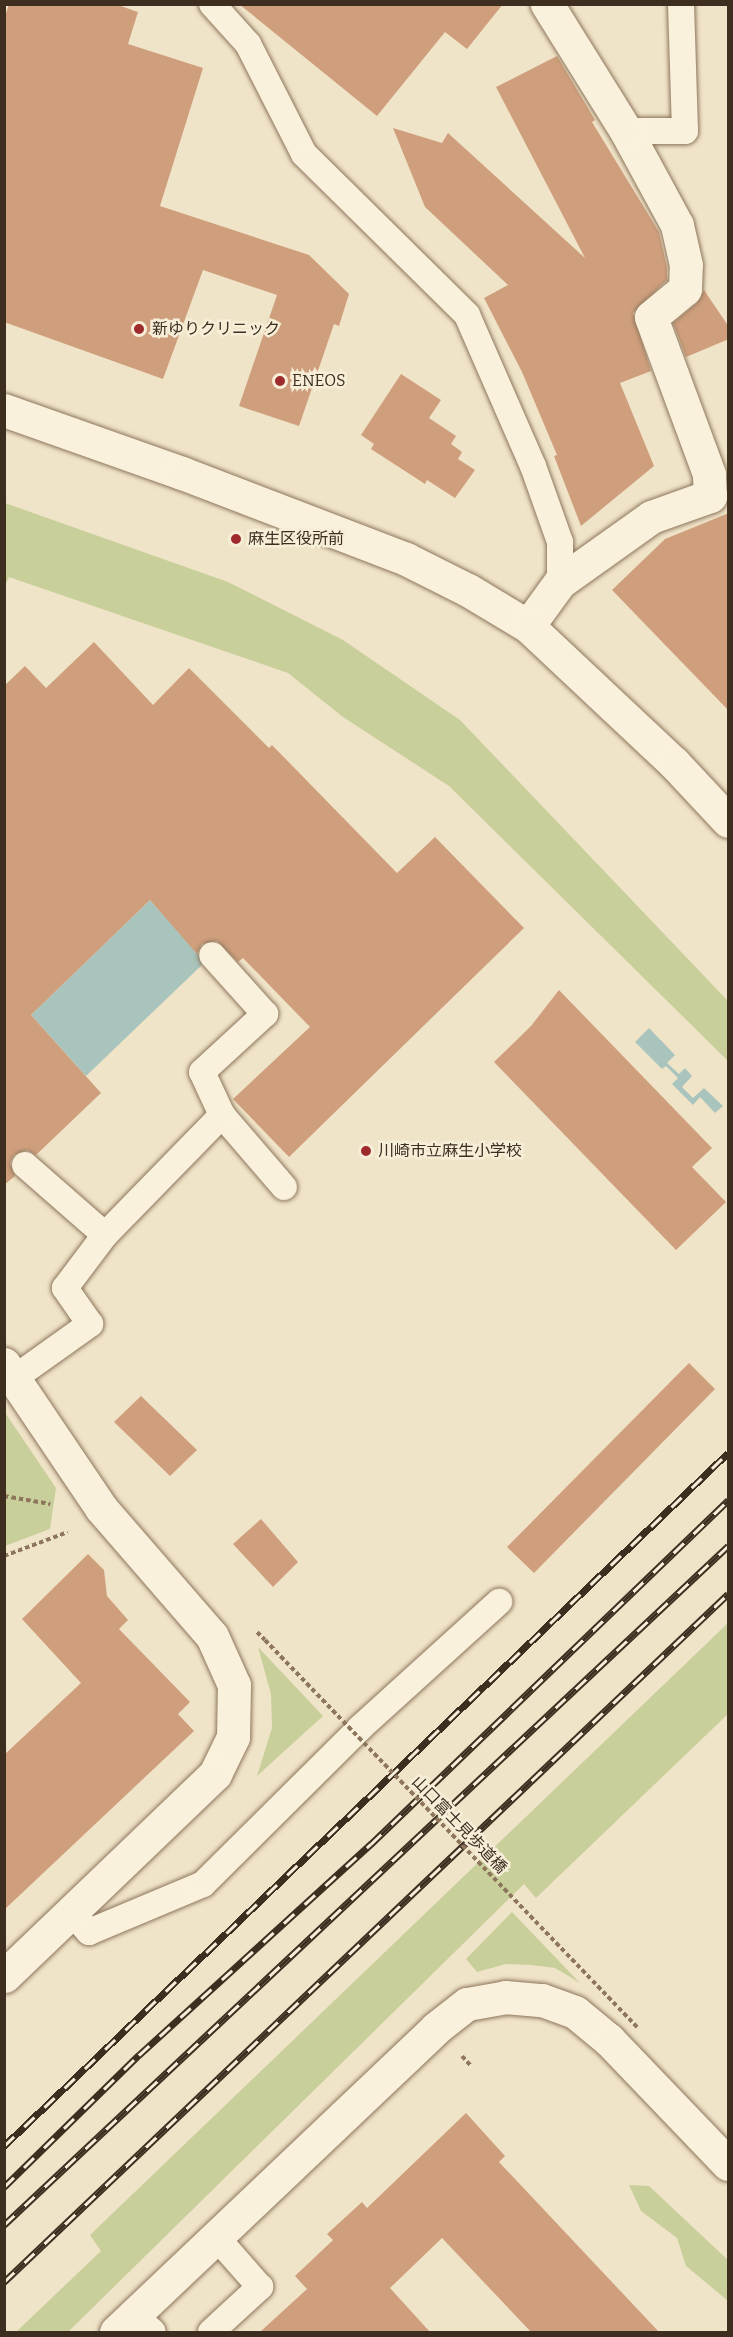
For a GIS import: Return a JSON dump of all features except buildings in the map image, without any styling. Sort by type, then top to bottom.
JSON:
[{"type":"street","points":[[528,626],[560,582],[651,517],[710,496],[709,474],[651,317],[685,289],[686,265],[677,225],[626,131],[547,4]]},
{"type":"street","points":[[4,410],[182,473],[406,559],[468,590],[528,626],[674,763],[729,821]]},
{"type":"street","points":[[4,1976],[215,1774],[233,1737],[234,1685],[212,1636],[101,1508],[9,1372]]},
{"type":"street","points":[[134,2327],[216,2237],[435,2028],[467,2004],[505,1997],[542,2000],[575,2012],[609,2040],[729,2164]]},
{"type":"lane","points":[[212,4],[248,44],[304,154],[467,315],[533,466],[560,542],[560,582]]},
{"type":"lane","points":[[626,131],[685,131],[681,4]]},
{"type":"lane","points":[[212,955],[265,1014],[202,1072],[222,1115],[284,1187]]},
{"type":"lane","points":[[9,1372],[90,1324],[65,1288],[105,1235],[222,1115]]},
{"type":"lane","points":[[25,1165],[105,1235]]},
{"type":"lane","points":[[71,1912],[89,1932],[203,1884],[360,1728],[499,1602]]},
{"type":"lane","points":[[211,2332],[260,2287],[216,2237]]},
{"type":"path","points":[[4,1496],[48,1504]]},
{"type":"path","points":[[4,1556],[72,1531],[101,1508]]},
{"type":"path","name":"山口富士見歩道橋","points":[[265,1640],[637,2027]]},
{"type":"green space","points":[[5,503],[228,582],[343,640],[460,720],[728,1001],[728,1061],[449,786],[343,717],[288,673],[9,577],[5,586]]},
{"type":"green space","points":[[4,1411],[56,1488],[50,1529],[5,1546]]},
{"type":"green space","points":[[728,1623],[728,1714],[536,1898],[524,1884],[68,2332],[16,2332],[101,2251],[90,2235]]},
{"type":"green space","points":[[258,1647],[323,1716],[257,1776],[272,1728],[271,1694]]},
{"type":"green space","points":[[512,1912],[580,1983],[555,1968],[531,1965],[506,1964],[477,1972],[466,1959]]},
{"type":"green space","points":[[629,2185],[649,2186],[728,2260],[728,2301],[686,2266],[677,2238],[641,2211]]},
{"type":"water","points":[[150,900],[205,962],[86,1076],[31,1015]]},
{"type":"water","points":[[649,1028],[675,1055],[667,1063],[679,1074],[685,1068],[692,1076],[682,1087],[693,1098],[704,1088],[723,1106],[715,1113],[700,1097],[693,1105],[672,1084],[678,1078],[666,1066],[662,1069],[635,1042]]},
{"type":"railway","points":[[4,2146],[728,1453]]},
{"type":"railway","points":[[4,2187],[139,2055],[371,1844],[728,1500]]},
{"type":"railway","points":[[4,2225],[728,1546]]},
{"type":"railway","points":[[4,2282],[728,1594]]},
{"type":"place","name":"新ゆりクリニック","points":[[139,329]]},
{"type":"place","name":"ENEOS","points":[[280,381]]},
{"type":"place","name":"麻生区役所前","points":[[236,539]]},
{"type":"place","name":"川崎市立麻生小学校","points":[[366,1151]]}]
